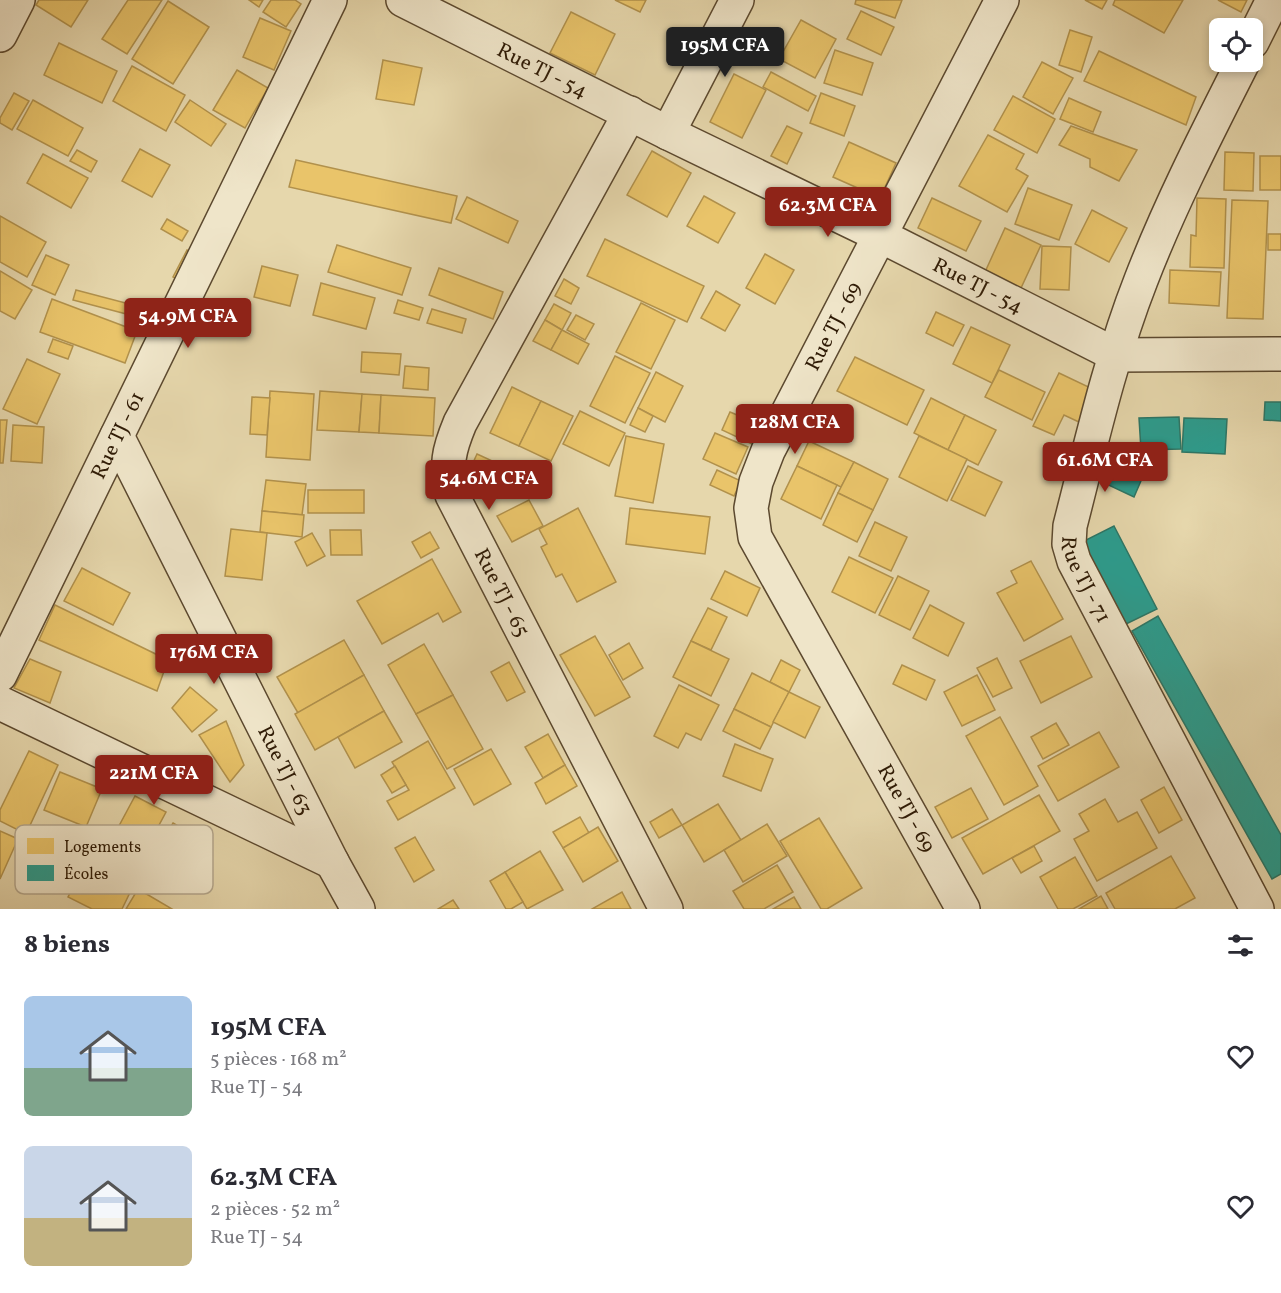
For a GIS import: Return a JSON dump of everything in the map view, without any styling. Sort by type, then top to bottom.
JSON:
[{"type":"street","points":[[0,35],[18,0]]},
{"type":"street","name":"Rue TJ - 61","points":[[0,675],[330,0]]},
{"type":"street","name":"Rue TJ - 54","points":[[402,0],[881,236],[1116,355],[1281,354]]},
{"type":"street","points":[[668,133],[737,0]]},
{"type":"street","name":"Rue TJ - 69","points":[[963,909],[755,537],[751,507],[756,482],[768,451],[1002,0]]},
{"type":"street","points":[[1263,21],[1274,0]]},
{"type":"street","name":"Rue TJ - 71","points":[[1238,72],[1193,163],[1140,281],[1116,355],[1070,526],[1069,544],[1074,561],[1257,909]]},
{"type":"street","name":"Rue TJ - 65","points":[[630,113],[460,423],[451,445],[447,471],[452,495],[666,909]]},
{"type":"street","name":"Rue TJ - 63","points":[[117,436],[332,862],[358,909]]},
{"type":"street","points":[[0,703],[332,862]]},
{"type":"building: Logements","points":[[39,0],[88,0],[71,27],[36,5]]},
{"type":"building: Logements","points":[[128,0],[162,0],[127,54],[102,39]]},
{"type":"building: Logements","points":[[249,0],[263,0],[259,7]]},
{"type":"building: Logements","points":[[271,0],[295,0],[301,4],[286,27],[263,12]]},
{"type":"building: Logements","points":[[615,0],[646,0],[640,12]]},
{"type":"building: Logements","points":[[856,0],[902,0],[895,18],[855,4]]},
{"type":"building: Logements","points":[[1085,0],[1107,0],[1102,9]]},
{"type":"building: Logements","points":[[1115,0],[1183,0],[1164,33],[1113,5]]},
{"type":"building: Logements","points":[[1218,0],[1247,0],[1241,12]]},
{"type":"building: Logements","points":[[168,1],[209,27],[173,84],[132,59]]},
{"type":"building: Logements","points":[[861,11],[894,27],[881,55],[847,39]]},
{"type":"building: Logements","points":[[571,12],[615,34],[595,75],[550,53]]},
{"type":"building: Logements","points":[[260,18],[291,31],[274,70],[243,57]]},
{"type":"building: Logements","points":[[801,20],[836,39],[815,78],[779,59]]},
{"type":"building: Logements","points":[[1070,30],[1092,37],[1081,72],[1059,65]]},
{"type":"building: Logements","points":[[59,43],[117,71],[102,103],[44,75]]},
{"type":"building: Logements","points":[[835,50],[873,63],[862,95],[824,83]]},
{"type":"building: Logements","points":[[1099,51],[1196,97],[1186,125],[1084,81]]},
{"type":"building: Logements","points":[[383,60],[422,68],[414,105],[376,99]]},
{"type":"building: Logements","points":[[1042,62],[1073,78],[1053,114],[1023,97]]},
{"type":"building: Logements","points":[[132,66],[185,95],[166,131],[113,101]]},
{"type":"building: Logements","points":[[237,70],[268,88],[245,128],[213,110]]},
{"type":"building: Logements","points":[[771,72],[816,96],[808,111],[763,87]]},
{"type":"building: Logements","points":[[734,74],[766,90],[742,138],[710,122]]},
{"type":"building: Logements","points":[[14,93],[29,101],[12,130],[0,123],[0,118]]},
{"type":"building: Logements","points":[[821,93],[855,106],[844,136],[810,123]]},
{"type":"building: Logements","points":[[1013,96],[1055,119],[1037,153],[994,130]]},
{"type":"building: Logements","points":[[1069,98],[1101,112],[1093,132],[1060,119]]},
{"type":"building: Logements","points":[[33,100],[83,128],[68,156],[17,129]]},
{"type":"building: Logements","points":[[190,100],[226,124],[211,146],[175,122]]},
{"type":"building: Logements","points":[[787,126],[802,133],[787,164],[771,156]]},
{"type":"building: Logements","points":[[1071,126],[1137,150],[1119,181],[1090,167],[1090,159],[1059,145]]},
{"type":"building: Logements","points":[[988,135],[1024,154],[1016,169],[1028,176],[1007,212],[959,186]]},
{"type":"building: Logements","points":[[849,142],[896,163],[880,198],[833,177]]},
{"type":"building: Logements","points":[[140,149],[170,165],[152,197],[122,181]]},
{"type":"building: Logements","points":[[77,150],[97,161],[91,172],[70,161]]},
{"type":"building: Logements","points":[[652,151],[691,173],[667,217],[627,195]]},
{"type":"building: Logements","points":[[1225,152],[1254,153],[1253,191],[1224,190]]},
{"type":"building: Logements","points":[[43,154],[88,178],[71,208],[27,183]]},
{"type":"building: Logements","points":[[1260,156],[1281,156],[1281,190],[1260,190]]},
{"type":"building: Logements","points":[[296,160],[457,196],[451,223],[289,187]]},
{"type":"building: Logements","points":[[1028,188],[1072,205],[1059,240],[1015,224]]},
{"type":"building: Logements","points":[[704,196],[735,213],[718,243],[687,226]]},
{"type":"building: Logements","points":[[467,197],[518,221],[508,243],[456,219]]},
{"type":"building: Logements","points":[[932,198],[981,221],[966,251],[918,228]]},
{"type":"building: Logements","points":[[1197,198],[1226,199],[1224,268],[1190,267],[1191,235],[1196,236]]},
{"type":"building: Logements","points":[[1232,200],[1268,201],[1263,319],[1227,318]]},
{"type":"building: Logements","points":[[1092,210],[1127,228],[1109,262],[1075,244]]},
{"type":"building: Logements","points":[[0,216],[46,242],[27,277],[0,262]]},
{"type":"building: Logements","points":[[167,219],[188,231],[182,241],[161,229]]},
{"type":"building: Logements","points":[[1005,228],[1041,245],[1021,288],[985,272]]},
{"type":"building: Logements","points":[[1268,234],[1281,234],[1281,250],[1268,250]]},
{"type":"building: Logements","points":[[605,239],[704,286],[687,322],[587,276]]},
{"type":"building: Logements","points":[[337,245],[411,268],[402,295],[328,272]]},
{"type":"building: Logements","points":[[1042,246],[1071,247],[1069,290],[1040,289]]},
{"type":"building: Logements","points":[[187,250],[197,256],[182,282],[173,277]]},
{"type":"building: Logements","points":[[765,254],[794,270],[775,304],[746,288]]},
{"type":"building: Logements","points":[[46,255],[69,265],[55,295],[32,285]]},
{"type":"building: Logements","points":[[262,266],[298,275],[290,306],[254,297]]},
{"type":"building: Logements","points":[[439,268],[503,292],[493,319],[429,295]]},
{"type":"building: Logements","points":[[1170,270],[1221,272],[1219,306],[1169,303]]},
{"type":"building: Logements","points":[[0,271],[32,290],[15,319],[0,311]]},
{"type":"building: Logements","points":[[564,279],[579,288],[571,304],[555,296]]},
{"type":"building: Logements","points":[[321,283],[375,298],[366,329],[313,315]]},
{"type":"building: Logements","points":[[76,290],[137,306],[134,316],[73,300]]},
{"type":"building: Logements","points":[[716,291],[740,305],[725,331],[701,318]]},
{"type":"building: Logements","points":[[52,299],[137,331],[125,363],[40,332]]},
{"type":"building: Logements","points":[[398,300],[423,308],[419,320],[394,313]]},
{"type":"building: Logements","points":[[641,303],[675,320],[651,369],[616,352]]},
{"type":"building: Logements","points":[[554,304],[571,313],[562,330],[545,320]]},
{"type":"building: Logements","points":[[432,309],[466,319],[462,333],[427,323]]},
{"type":"building: Logements","points":[[936,312],[964,325],[953,346],[926,333]]},
{"type":"building: Logements","points":[[576,315],[594,324],[585,340],[567,330]]},
{"type":"building: Logements","points":[[545,320],[562,330],[551,350],[533,341]]},
{"type":"building: Logements","points":[[971,327],[1010,345],[992,383],[953,364]]},
{"type":"building: Logements","points":[[562,330],[589,344],[578,364],[551,350]]},
{"type":"building: Logements","points":[[53,339],[73,346],[68,359],[48,352]]},
{"type":"building: Logements","points":[[362,352],[401,354],[399,375],[361,372]]},
{"type":"building: Logements","points":[[615,356],[650,373],[625,423],[590,406]]},
{"type":"building: Logements","points":[[855,357],[924,390],[907,425],[837,391]]},
{"type":"building: Logements","points":[[27,359],[60,374],[37,424],[3,409]]},
{"type":"building: Logements","points":[[405,366],[429,368],[428,390],[403,388]]},
{"type":"building: Logements","points":[[999,370],[1045,392],[1032,420],[985,397]]},
{"type":"building: Logements","points":[[656,372],[683,386],[665,422],[638,408]]},
{"type":"building: Logements","points":[[1059,373],[1097,391],[1081,423],[1064,415],[1054,435],[1033,426]]},
{"type":"building: Logements","points":[[512,387],[541,401],[519,446],[490,433]]},
{"type":"building: Logements","points":[[270,391],[314,394],[310,460],[266,457]]},
{"type":"building: Logements","points":[[320,391],[362,394],[359,432],[317,430]]},
{"type":"building: Logements","points":[[362,394],[381,395],[379,433],[359,432]]},
{"type":"building: Logements","points":[[381,395],[435,398],[433,436],[379,433]]},
{"type":"building: Logements","points":[[252,397],[270,398],[267,435],[250,434]]},
{"type":"building: Logements","points":[[931,398],[965,415],[948,450],[914,433]]},
{"type":"building: Logements","points":[[541,401],[573,416],[551,461],[519,446]]},
{"type":"building: Logements","points":[[638,408],[653,416],[645,432],[630,425]]},
{"type":"building: Logements","points":[[580,411],[625,433],[609,466],[563,444]]},
{"type":"building: Logements","points":[[730,412],[761,425],[752,444],[722,430]]},
{"type":"building: Logements","points":[[965,415],[996,430],[978,465],[948,450]]},
{"type":"building: Logements","points":[[0,420],[7,420],[3,463],[0,463]]},
{"type":"building: Logements","points":[[13,425],[44,427],[42,463],[11,461]]},
{"type":"building: Logements","points":[[715,433],[748,447],[736,474],[703,459]]},
{"type":"building: Logements","points":[[626,436],[664,444],[653,503],[615,496]]},
{"type":"building: Logements","points":[[919,436],[967,459],[947,501],[899,477]]},
{"type":"building: Logements","points":[[809,441],[854,462],[841,487],[797,466]]},
{"type":"building: Logements","points":[[477,454],[499,464],[485,495],[463,485]]},
{"type":"building: Logements","points":[[854,462],[888,479],[873,510],[838,493]]},
{"type":"building: Logements","points":[[513,464],[551,467],[550,495],[512,493]]},
{"type":"building: Logements","points":[[797,466],[837,485],[821,519],[781,499]]},
{"type":"building: Logements","points":[[968,466],[1002,482],[985,516],[951,500]]},
{"type":"building: Logements","points":[[717,470],[741,481],[734,496],[710,485]]},
{"type":"building: Logements","points":[[266,480],[306,484],[302,515],[262,511]]},
{"type":"building: Logements","points":[[308,490],[364,490],[364,513],[308,513]]},
{"type":"building: Logements","points":[[838,493],[873,510],[857,542],[823,525]]},
{"type":"building: Logements","points":[[529,500],[543,526],[512,542],[497,516]]},
{"type":"building: Logements","points":[[578,508],[616,582],[577,602],[562,574],[556,577],[541,547],[547,544],[539,529]]},
{"type":"building: Logements","points":[[630,508],[710,517],[705,554],[626,544]]},
{"type":"building: Logements","points":[[262,511],[304,515],[302,537],[260,532]]},
{"type":"building: Logements","points":[[875,522],[907,537],[891,571],[859,556]]},
{"type":"building: Logements","points":[[231,529],[267,533],[262,580],[225,576]]},
{"type":"building: Logements","points":[[330,530],[361,530],[362,555],[331,555]]},
{"type":"building: Logements","points":[[430,532],[439,548],[421,558],[412,542]]},
{"type":"building: Logements","points":[[312,533],[325,556],[307,566],[295,542]]},
{"type":"building: Logements","points":[[849,557],[893,578],[875,613],[832,592]]},
{"type":"building: Logements","points":[[432,559],[461,612],[443,622],[438,613],[382,644],[357,601]]},
{"type":"building: Logements","points":[[1031,561],[1063,619],[1024,641],[997,593],[1017,583],[1011,571]]},
{"type":"building: Logements","points":[[82,568],[130,593],[113,625],[64,601]]},
{"type":"building: Logements","points":[[725,571],[760,588],[747,616],[711,599]]},
{"type":"building: Logements","points":[[898,576],[929,591],[910,630],[879,615]]},
{"type":"building: Logements","points":[[55,605],[168,660],[157,691],[39,640]]},
{"type":"building: Logements","points":[[930,605],[964,623],[948,656],[913,638]]},
{"type":"building: Logements","points":[[708,608],[727,617],[711,650],[691,641]]},
{"type":"building: Logements","points":[[595,636],[630,697],[595,716],[560,655]]},
{"type":"building: Logements","points":[[1071,636],[1092,677],[1041,703],[1020,661]]},
{"type":"building: Logements","points":[[344,640],[364,675],[298,713],[277,677]]},
{"type":"building: Logements","points":[[691,641],[729,659],[711,696],[673,677]]},
{"type":"building: Logements","points":[[629,643],[643,668],[623,680],[609,655]]},
{"type":"building: Logements","points":[[424,644],[453,695],[416,714],[388,665]]},
{"type":"building: Logements","points":[[997,658],[1012,688],[993,697],[977,668]]},
{"type":"building: Logements","points":[[30,659],[61,672],[50,703],[14,688]]},
{"type":"building: Logements","points":[[781,660],[800,670],[789,692],[770,682]]},
{"type":"building: Logements","points":[[509,662],[525,692],[507,701],[491,672]]},
{"type":"building: Logements","points":[[902,665],[935,680],[926,700],[893,684]]},
{"type":"building: Logements","points":[[752,673],[789,692],[771,727],[734,709]]},
{"type":"building: Logements","points":[[364,675],[384,711],[315,750],[295,714]]},
{"type":"building: Logements","points":[[977,675],[995,710],[962,726],[944,692]]},
{"type":"building: Logements","points":[[679,685],[719,705],[701,740],[686,733],[678,748],[654,736]]},
{"type":"building: Logements","points":[[190,687],[217,710],[192,732],[172,708]]},
{"type":"building: Logements","points":[[789,692],[820,707],[805,738],[773,722]]},
{"type":"building: Logements","points":[[453,695],[483,749],[447,769],[416,714]]},
{"type":"building: Logements","points":[[734,709],[771,727],[760,749],[723,731]]},
{"type":"building: Logements","points":[[384,711],[402,742],[355,768],[338,737]]},
{"type":"building: Logements","points":[[1000,717],[1038,786],[1004,805],[966,736]]},
{"type":"building: Logements","points":[[226,721],[244,765],[230,782],[199,735]]},
{"type":"building: Logements","points":[[1056,723],[1069,745],[1043,759],[1031,737]]},
{"type":"building: Logements","points":[[1099,732],[1119,767],[1058,801],[1038,766]]},
{"type":"building: Logements","points":[[548,734],[565,765],[543,778],[525,747]]},
{"type":"building: Logements","points":[[428,741],[455,788],[398,820],[387,801],[409,790],[392,762]]},
{"type":"building: Logements","points":[[735,744],[773,759],[761,791],[723,776]]},
{"type":"building: Logements","points":[[491,749],[511,784],[474,805],[454,769]]},
{"type":"building: Logements","points":[[29,751],[58,765],[30,825],[15,825],[15,828],[0,821],[0,810]]},
{"type":"building: Logements","points":[[565,765],[577,786],[546,804],[535,783]]},
{"type":"building: Logements","points":[[395,766],[406,785],[392,793],[381,775]]},
{"type":"building: Logements","points":[[60,772],[102,789],[87,825],[81,825],[44,810]]},
{"type":"building: Logements","points":[[1164,787],[1182,820],[1159,833],[1141,800]]},
{"type":"building: Logements","points":[[971,788],[988,819],[952,838],[935,807]]},
{"type":"building: Logements","points":[[1039,795],[1060,831],[983,874],[962,838]]},
{"type":"building: Logements","points":[[135,796],[166,812],[159,825],[119,825]]},
{"type":"building: Logements","points":[[1105,799],[1118,822],[1137,812],[1157,848],[1097,881],[1074,839],[1089,831],[1079,814]]},
{"type":"building: Logements","points":[[718,804],[741,840],[704,862],[682,825]]},
{"type":"building: Logements","points":[[672,809],[682,825],[659,838],[650,822]]},
{"type":"building: Logements","points":[[580,817],[589,833],[563,848],[553,832]]},
{"type":"building: Logements","points":[[819,818],[862,888],[827,909],[821,909],[780,841]]},
{"type":"building: Logements","points":[[767,824],[787,856],[743,882],[724,850]]},
{"type":"building: Logements","points":[[598,827],[618,861],[583,882],[563,848]]},
{"type":"building: Logements","points":[[0,831],[15,838],[15,846],[0,879]]},
{"type":"building: Logements","points":[[415,837],[434,870],[414,882],[395,848]]},
{"type":"building: Logements","points":[[1034,846],[1042,861],[1021,873],[1012,858]]},
{"type":"building: Logements","points":[[540,851],[563,890],[527,909],[505,872]]},
{"type":"building: Logements","points":[[1171,856],[1195,898],[1175,909],[1115,909],[1106,893]]},
{"type":"building: Logements","points":[[1075,857],[1097,896],[1073,909],[1058,909],[1040,877]]},
{"type":"building: Logements","points":[[777,865],[793,892],[764,909],[744,909],[733,891]]},
{"type":"building: Logements","points":[[505,872],[523,902],[511,909],[506,909],[490,881]]},
{"type":"building: Logements","points":[[622,892],[631,909],[592,909]]},
{"type":"building: Logements","points":[[70,894],[129,894],[122,909],[92,909],[68,897]]},
{"type":"building: Logements","points":[[135,894],[146,894],[172,909],[126,909]]},
{"type":"building: Logements","points":[[1101,896],[1108,909],[1079,909]]},
{"type":"building: Logements","points":[[794,897],[801,909],[773,909]]},
{"type":"building: Logements","points":[[453,900],[459,909],[438,909]]},
{"type":"building: Écoles","points":[[1265,402],[1281,402],[1281,421],[1264,420]]},
{"type":"building: Écoles","points":[[1179,417],[1181,449],[1141,450],[1139,418]]},
{"type":"building: Écoles","points":[[1184,418],[1227,419],[1225,454],[1182,452]]},
{"type":"building: Écoles","points":[[1115,453],[1147,467],[1134,497],[1102,482]]},
{"type":"building: Écoles","points":[[1114,526],[1157,609],[1124,625],[1082,542]]},
{"type":"building: Écoles","points":[[1158,616],[1281,835],[1281,874],[1272,879],[1132,631]]}]
